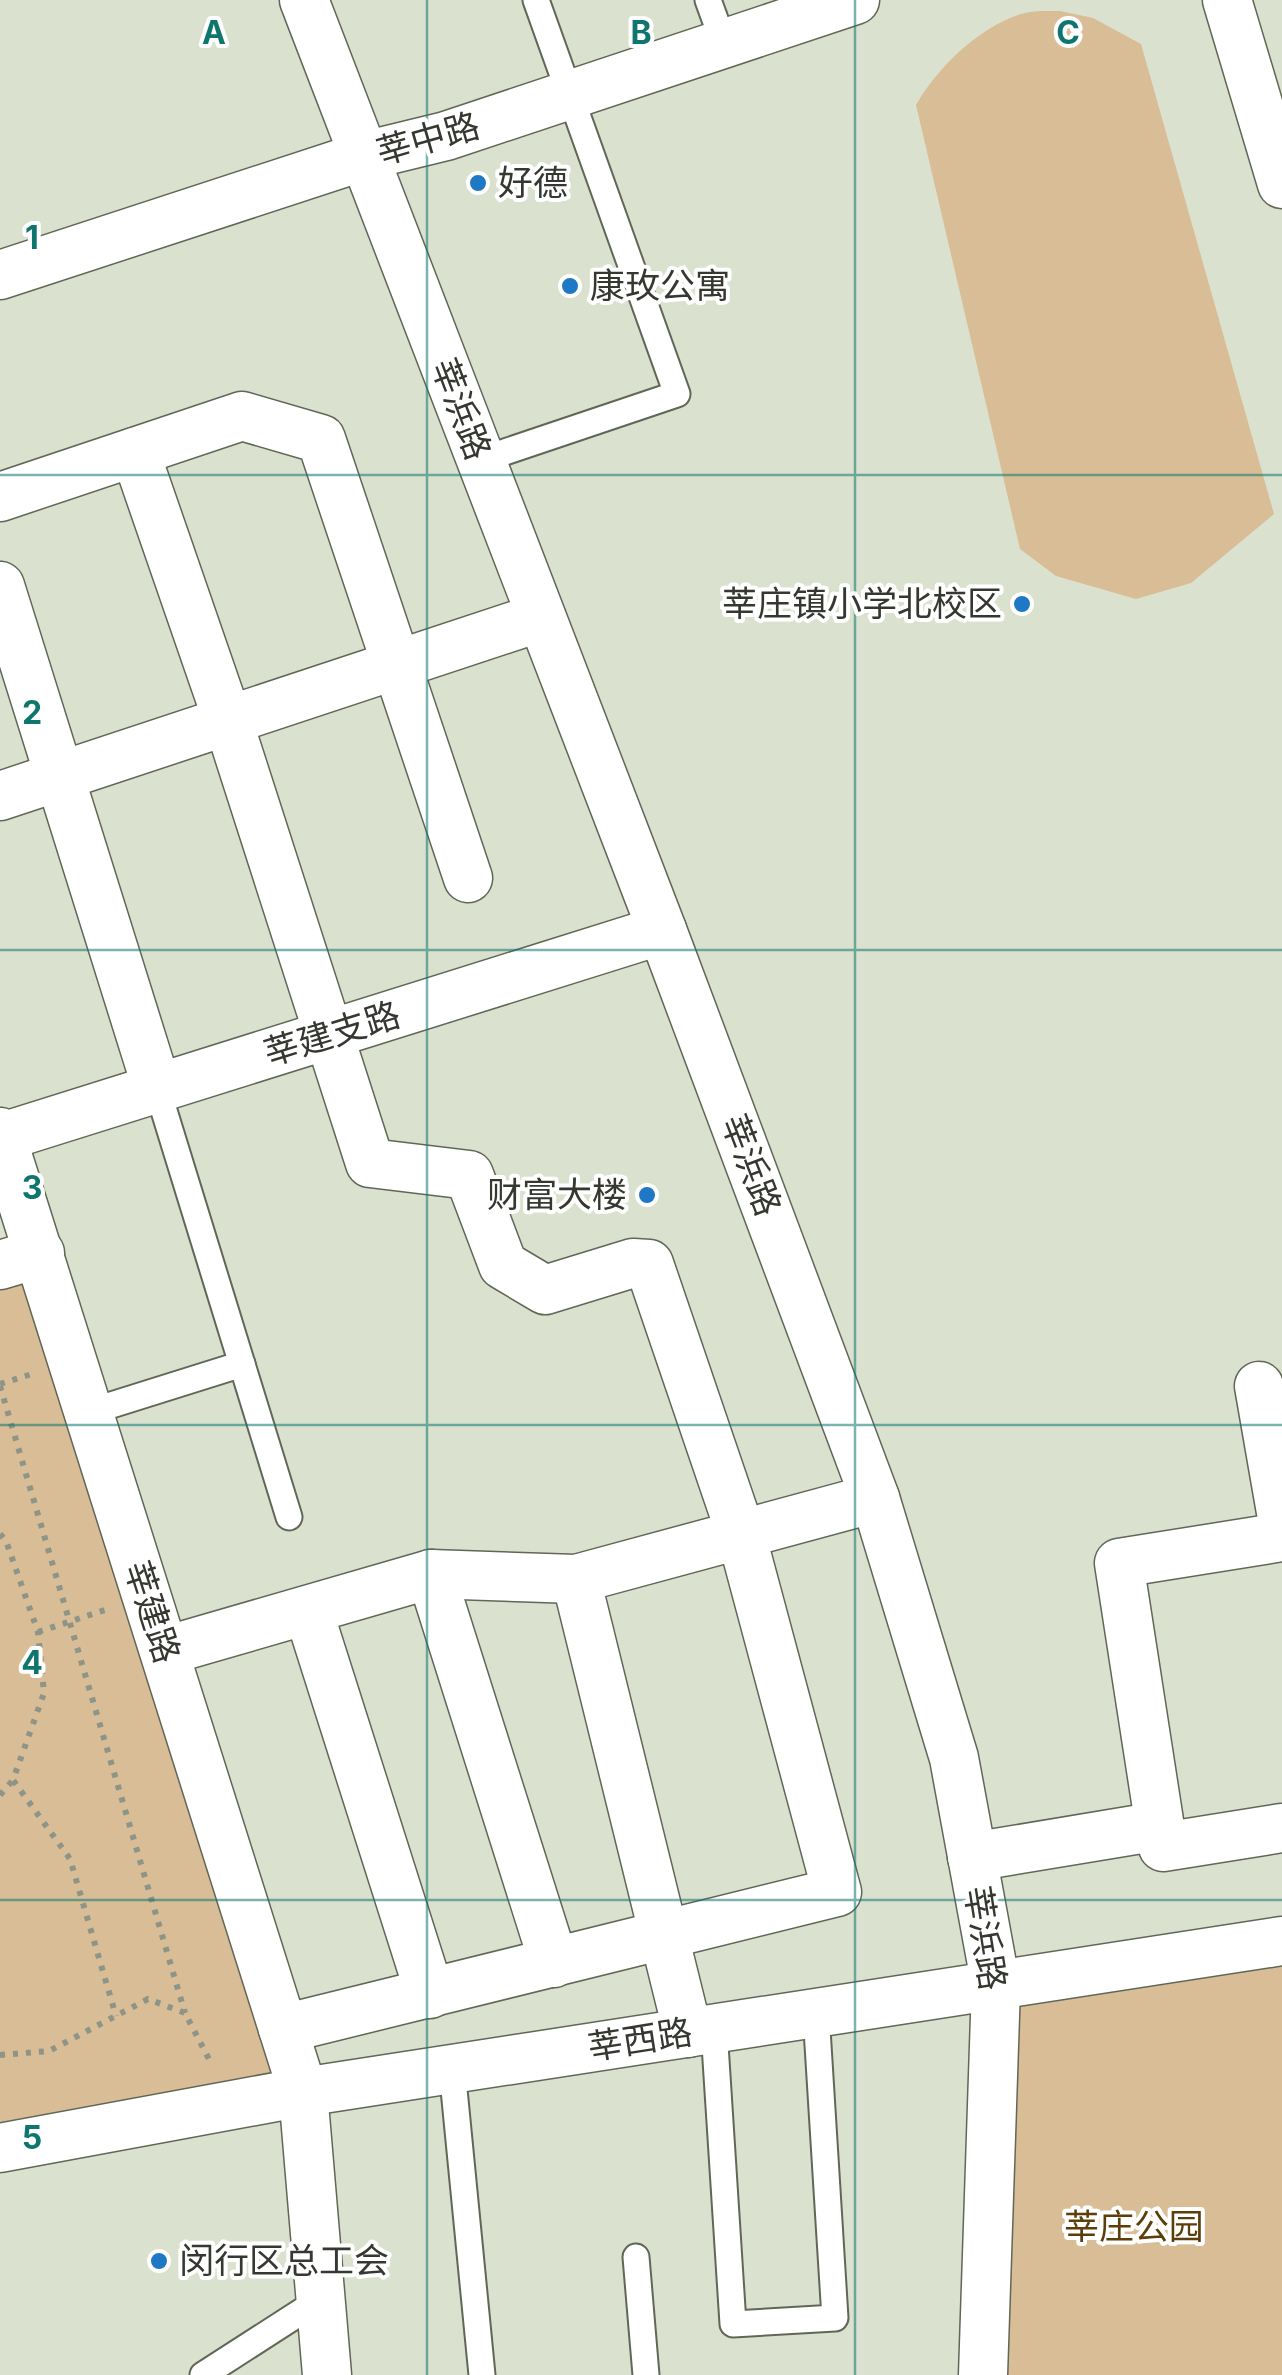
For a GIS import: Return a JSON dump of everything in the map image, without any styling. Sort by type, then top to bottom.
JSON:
[{"type":"street","name":"莘浜路","points":[[304,0],[662,930],[875,1498],[954,1758],[996,1986],[983,2375]]},
{"type":"street","name":"莘中路","points":[[0,275],[364,156],[446,136],[855,0]]},
{"type":"street","points":[[1227,0],[1282,184]]},
{"type":"street","points":[[0,497],[242,416],[321,439],[468,878]]},
{"type":"street","points":[[135,452],[228,721],[370,1164],[469,1176],[502,1265],[546,1290],[634,1264],[650,1264],[741,1534],[838,1892],[283,2029]]},
{"type":"street","points":[[0,586],[158,1088]]},
{"type":"street","points":[[0,796],[541,617]]},
{"type":"street","name":"莘建支路","points":[[1,1134],[662,930]]},
{"type":"street","name":"莘建路","points":[[1,1134],[20,1259],[89,1412],[302,2092],[327,2375]]},
{"type":"street","points":[[1259,1386],[1282,1518]]},
{"type":"street","points":[[165,1652],[432,1574],[576,1580],[875,1498]]},
{"type":"street","points":[[1282,1537],[1119,1562],[1162,1847],[1282,1828]]},
{"type":"street","points":[[432,1574],[554,1964]]},
{"type":"street","points":[[576,1580],[664,1936],[701,2031]]},
{"type":"street","points":[[308,1610],[430,1994]]},
{"type":"street","points":[[972,1857],[1159,1826]]},
{"type":"street","name":"莘西路","points":[[0,2148],[302,2092],[1282,1941]]},
{"type":"lane","points":[[481,460],[677,394],[536,0]]},
{"type":"lane","points":[[708,0],[724,44]]},
{"type":"lane","points":[[158,1088],[289,1518]]},
{"type":"lane","points":[[89,1412],[242,1364]]},
{"type":"lane","points":[[701,2031],[733,2324],[835,2318],[816,2013]]},
{"type":"lane","points":[[452,2069],[482,2375]]},
{"type":"lane","points":[[636,2258],[646,2375]]},
{"type":"lane","points":[[202,2375],[321,2298]]},
{"type":"path","points":[[0,1386],[185,2013],[233,2104]]},
{"type":"path","points":[[0,1534],[6,1540],[38,1632],[44,1693],[14,1780],[0,1795]]},
{"type":"path","points":[[38,1632],[147,1597]]},
{"type":"path","points":[[14,1780],[70,1859],[116,2016]]},
{"type":"path","points":[[0,2055],[49,2051],[148,1999],[185,2013]]},
{"type":"green space","points":[[1060,11],[1093,18],[1141,44],[1274,514],[1191,583],[1136,599],[1056,576],[1020,549],[916,105],[948,63],[990,29],[1026,13]]},
{"type":"green space","points":[[40,1253],[302,2092],[0,2148],[0,1265]]},
{"type":"green space","name":"莘庄公园","points":[[1282,1941],[1282,2375],[983,2375],[996,1986]]},
{"type":"place","name":"好德","points":[[478,183]]},
{"type":"place","name":"康玫公寓","points":[[570,286]]},
{"type":"place","name":"莘庄镇小学北校区","points":[[1022,604]]},
{"type":"place","name":"财富大楼","points":[[647,1195]]},
{"type":"place","name":"闵行区总工会","points":[[159,2261]]}]
